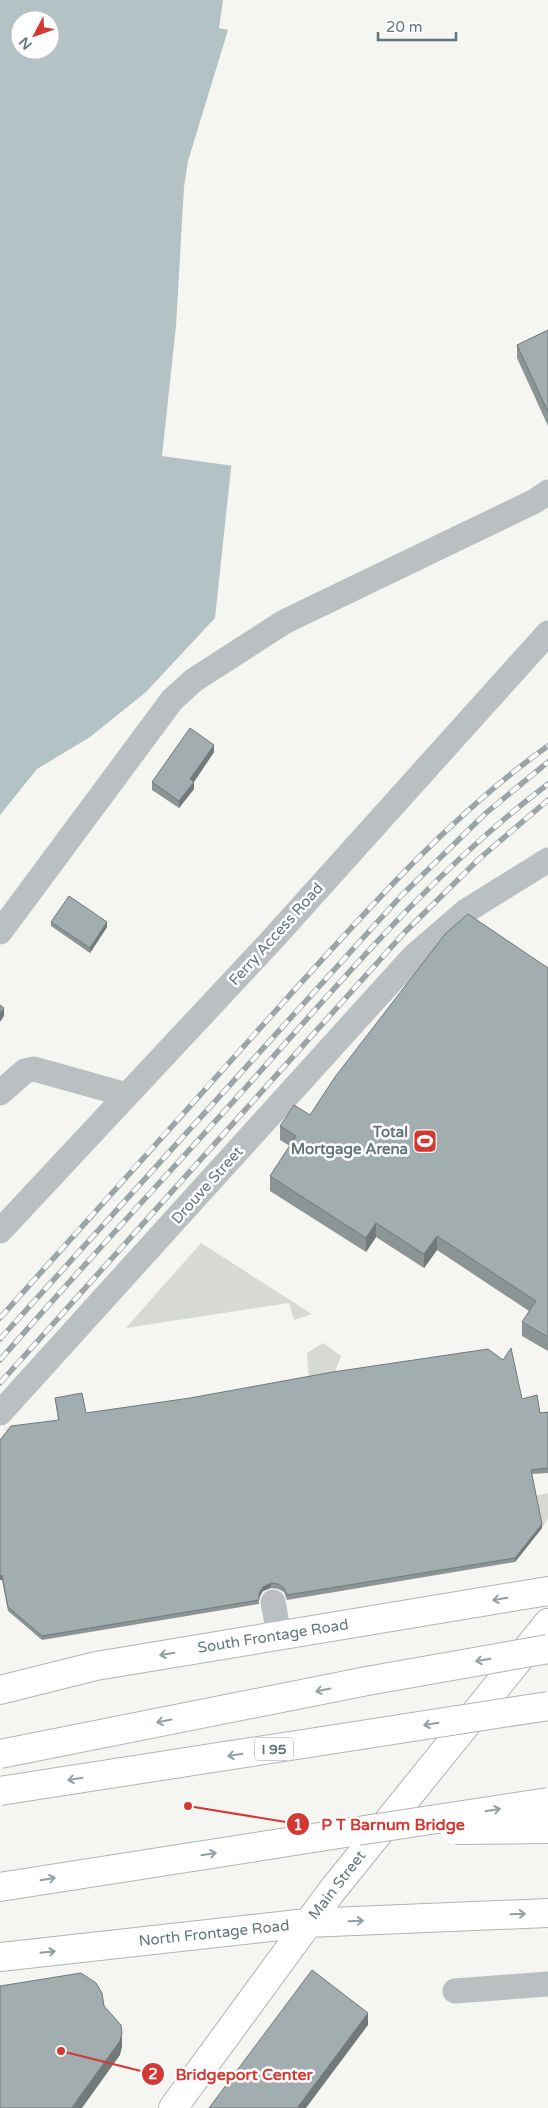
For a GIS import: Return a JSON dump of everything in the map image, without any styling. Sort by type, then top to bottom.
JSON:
[{"type":"main road","name":"South Frontage Road","points":[[0,1690],[96,1666],[548,1591]]},
{"type":"main road","name":"Main Street","points":[[173,2108],[307,1923],[548,1623]]},
{"type":"main road","points":[[0,1754],[357,1683],[548,1649]]},
{"type":"main road","name":"I 95","points":[[0,1791],[548,1706]]},
{"type":"main road","points":[[0,1887],[548,1802]]},
{"type":"main road","points":[[358,1831],[548,1829]]},
{"type":"main road","name":"North Frontage Road","points":[[0,1957],[307,1923],[548,1913]]},
{"type":"street","points":[[0,932],[172,700],[194,680],[284,622],[442,547],[535,501],[548,492]]},
{"type":"street","name":"Ferry Access Road","points":[[0,1231],[277,934],[548,633]]},
{"type":"street","name":"Drouve Street","points":[[0,1413],[413,958],[466,911],[548,860]]},
{"type":"street","points":[[0,1093],[25,1071],[34,1069],[127,1095]]},
{"type":"street","points":[[273,1602],[279,1635]]},
{"type":"street","points":[[455,1991],[548,1984]]},
{"type":"shaded area","points":[[0,0],[264,0],[207,188],[208,432],[232,459],[215,618],[146,692],[90,737],[37,769],[0,815]]},
{"type":"shaded area","points":[[201,1243],[312,1314],[294,1320],[289,1303],[126,1328]]},
{"type":"shaded area","points":[[323,1343],[341,1356],[333,1377],[309,1382],[307,1353]]},
{"type":"shaded area","points":[[548,1493],[548,1518],[542,1528],[535,1496]]},
{"type":"pier","points":[[223,0],[266,0],[256,92],[240,143],[215,190],[209,191],[208,225],[225,225],[228,228],[211,431],[234,457],[234,466],[162,456],[176,326],[184,187],[188,161],[228,30],[219,28]]},
{"type":"building","points":[[548,330],[548,412],[517,345]]},
{"type":"building","points":[[190,728],[214,745],[190,779],[194,782],[179,801],[152,782]]},
{"type":"building","points":[[69,896],[107,922],[90,948],[51,922]]},
{"type":"building","name":"Total Mortgage Arena","points":[[468,914],[548,968],[548,1337],[522,1322],[536,1301],[437,1236],[424,1254],[376,1223],[366,1238],[270,1176],[296,1136],[280,1126],[294,1105],[310,1115],[335,1077],[446,933]]},
{"type":"building","points":[[0,1005],[4,1008],[0,1013]]},
{"type":"building","points":[[511,1348],[522,1399],[537,1395],[540,1413],[548,1412],[548,1468],[531,1470],[542,1524],[515,1558],[287,1595],[284,1588],[278,1584],[271,1583],[263,1587],[259,1593],[259,1600],[42,1636],[8,1607],[2,1575],[0,1576],[0,1440],[11,1426],[59,1420],[55,1398],[82,1393],[86,1413],[190,1398],[333,1372],[488,1349],[503,1360]]},
{"type":"building","points":[[312,1970],[368,2013],[297,2108],[209,2108]]},
{"type":"building","points":[[81,1973],[96,1983],[102,1993],[104,2006],[121,2025],[120,2041],[72,2107],[74,2108],[0,2108],[0,1986]]},
{"type":"railway","points":[[0,1318],[374,903],[476,804],[548,746]]},
{"type":"railway","points":[[0,1339],[401,896],[486,813],[548,762]]},
{"type":"railway","points":[[0,1360],[396,922],[469,850],[548,784]]},
{"type":"railway","points":[[0,1383],[404,933],[479,859],[548,800]]},
{"type":"place","name":"Total Mortgage Arena","points":[[425,1141]]},
{"type":"place","name":"P T Barnum Bridge","points":[[188,1806]]},
{"type":"place","name":"Bridgeport Center","points":[[61,2051]]}]
